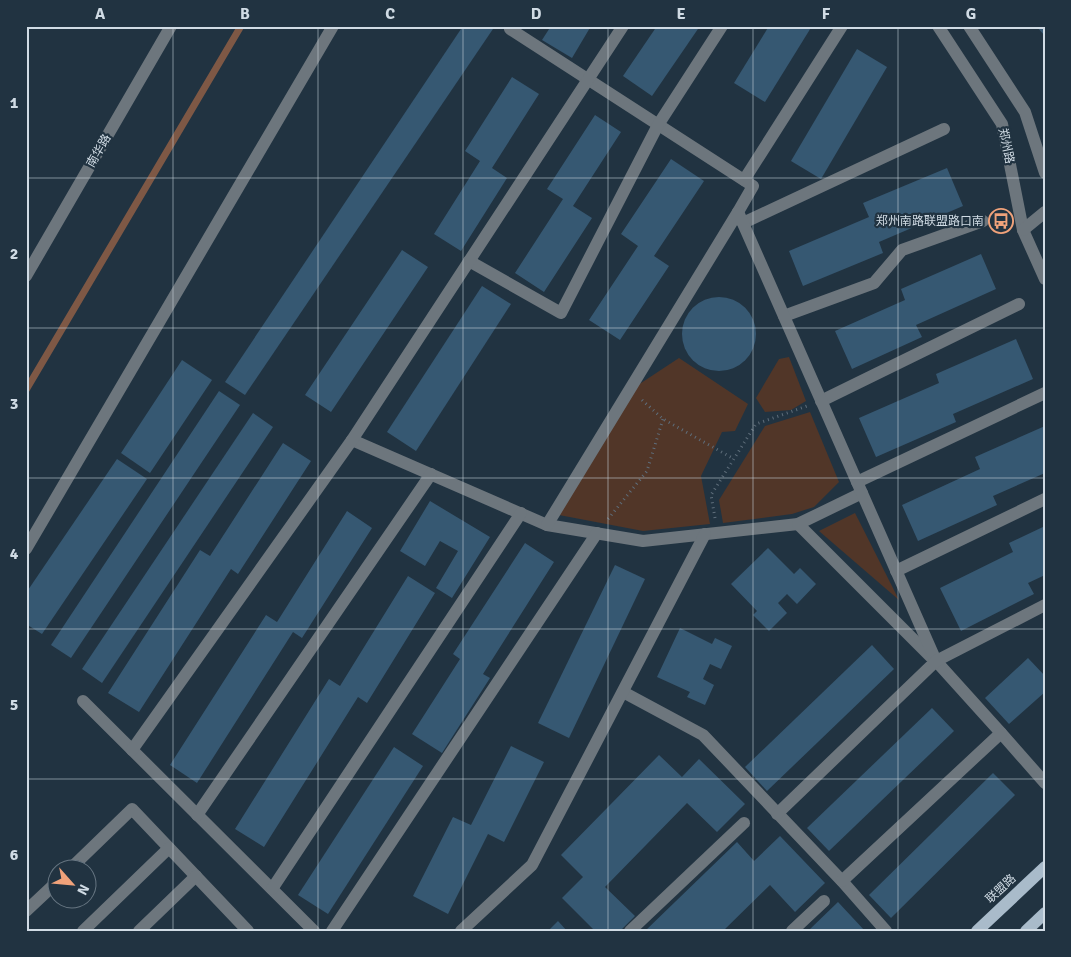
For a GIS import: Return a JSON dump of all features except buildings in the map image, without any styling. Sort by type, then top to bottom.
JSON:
[{"type":"main road","name":"联盟路","points":[[977,931],[1045,867]]},
{"type":"main road","points":[[1026,931],[1045,913]]},
{"type":"street","name":"南华路","points":[[26,276],[171,26]]},
{"type":"street","points":[[26,550],[333,26]]},
{"type":"street","points":[[132,750],[352,440],[624,26]]},
{"type":"street","points":[[469,261],[561,313],[658,125],[722,26]]},
{"type":"street","points":[[744,180],[842,26]]},
{"type":"street","name":"郑州路","points":[[938,26],[1002,124],[1023,230],[1045,279]]},
{"type":"street","points":[[969,26],[1026,112],[1045,173]]},
{"type":"street","points":[[510,30],[753,186],[741,217],[630,389],[547,525]]},
{"type":"street","points":[[741,217],[944,129]]},
{"type":"street","points":[[1023,230],[1045,212]]},
{"type":"street","points":[[741,217],[936,661]]},
{"type":"street","points":[[784,316],[874,283],[902,250],[984,221]]},
{"type":"street","points":[[821,401],[1019,304]]},
{"type":"street","points":[[352,440],[547,525],[643,541],[798,524],[859,487],[1045,393]]},
{"type":"street","points":[[197,815],[430,474]]},
{"type":"street","points":[[896,571],[1045,499]]},
{"type":"street","points":[[272,889],[520,513]]},
{"type":"street","points":[[798,524],[936,661],[1045,783]]},
{"type":"street","points":[[332,931],[597,533]]},
{"type":"street","points":[[461,931],[532,865],[623,692],[711,533]]},
{"type":"street","points":[[777,814],[936,661],[1045,605]]},
{"type":"street","points":[[623,692],[703,735],[886,931]]},
{"type":"street","points":[[83,701],[314,931]]},
{"type":"street","points":[[842,882],[1001,733]]},
{"type":"street","points":[[79,860],[132,809],[248,931]]},
{"type":"street","points":[[630,931],[744,823]]},
{"type":"street","points":[[83,931],[169,848]]},
{"type":"street","points":[[139,931],[196,876]]},
{"type":"street","points":[[26,910],[48,890]]},
{"type":"street","points":[[792,931],[824,901]]},
{"type":"path","points":[[630,389],[663,419],[734,458]]},
{"type":"path","points":[[711,533],[711,495],[756,424],[821,401]]},
{"type":"path","points":[[597,533],[647,472],[663,419]]},
{"type":"shaded area","points":[[789,357],[806,401],[791,410],[765,412],[756,398],[779,359]]},
{"type":"shaded area","points":[[679,358],[748,404],[735,431],[722,432],[701,476],[710,524],[643,531],[559,515],[638,385]]},
{"type":"shaded area","points":[[810,412],[839,482],[814,507],[792,514],[723,523],[719,500],[765,426]]},
{"type":"shaded area","points":[[855,513],[899,600],[819,531]]},
{"type":"waterway","points":[[26,390],[241,26]]},
{"type":"place","name":"郑州南路联盟路口南","points":[[1001,221]]}]
